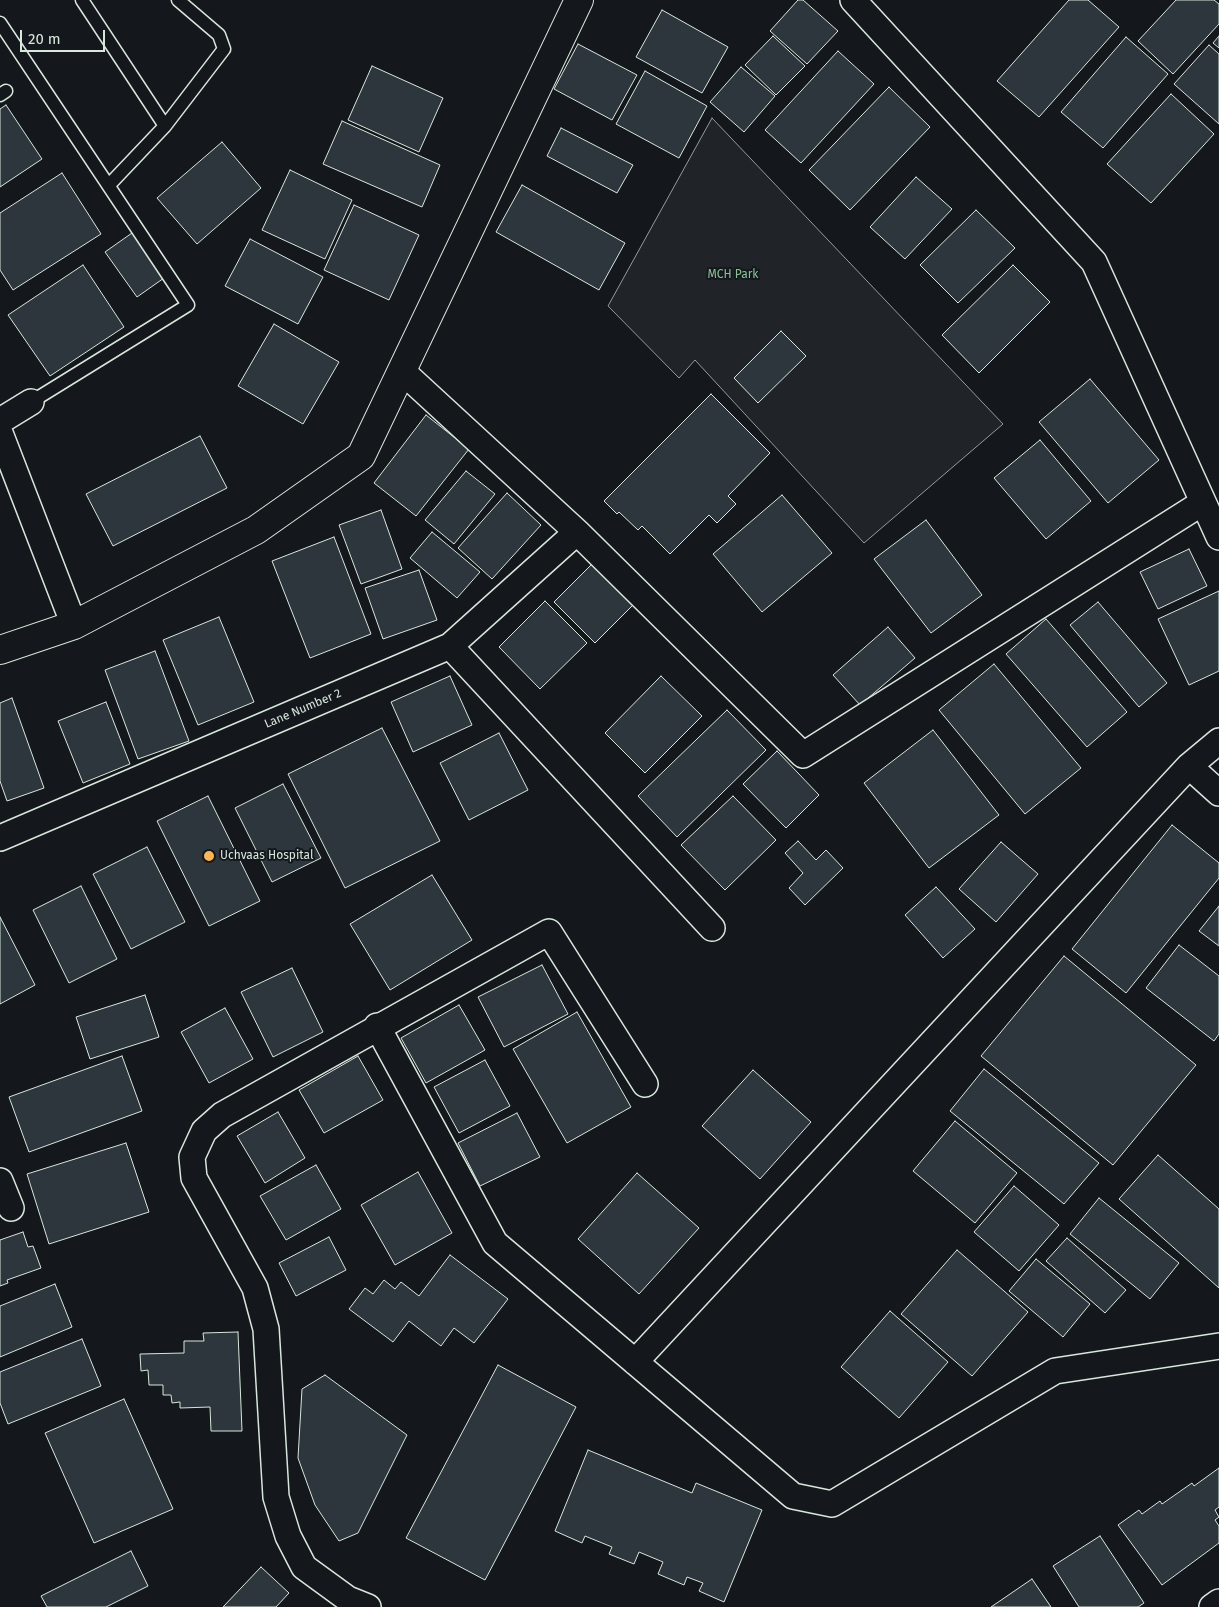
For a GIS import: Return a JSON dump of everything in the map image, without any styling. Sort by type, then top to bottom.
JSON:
[{"type":"street","points":[[0,650],[74,625],[256,530],[361,456],[578,0]]},
{"type":"street","points":[[853,0],[1094,262],[1219,537]]},
{"type":"street","points":[[402,372],[577,532],[803,755],[1202,503]]},
{"type":"street","points":[[0,421],[31,402]]},
{"type":"street","points":[[0,433],[74,625]]},
{"type":"street","name":"Lane Number 2","points":[[0,838],[450,646],[577,532]]},
{"type":"street","points":[[450,646],[712,928]]},
{"type":"street","points":[[635,1362],[1189,766],[1219,742]]},
{"type":"street","points":[[1189,766],[1219,793]]},
{"type":"street","points":[[368,1607],[348,1599],[304,1567],[288,1536],[276,1497],[266,1329],[255,1288],[194,1178],[192,1157],[204,1131],[222,1114],[377,1026],[549,932],[645,1084]]},
{"type":"street","points":[[377,1026],[495,1243],[793,1496],[832,1504],[1054,1371],[1219,1346]]},
{"type":"street","points":[[0,1181],[11,1208]]},
{"type":"street","points":[[1212,1607],[1219,1602]]},
{"type":"lane","points":[[82,0],[165,126]]},
{"type":"lane","points":[[109,186],[165,126],[224,49],[219,35],[178,0]]},
{"type":"lane","points":[[0,23],[188,305],[31,402]]},
{"type":"green space","name":"MCH Park","points":[[712,118],[1003,424],[864,543],[695,360],[679,378],[608,306]]},
{"type":"building","points":[[798,0],[803,0],[838,31],[807,64],[770,31]]},
{"type":"building","points":[[1069,0],[1088,0],[1119,27],[1039,117],[997,81]]},
{"type":"building","points":[[1176,0],[1214,0],[1219,4],[1219,24],[1173,74],[1138,41]]},
{"type":"building","points":[[662,10],[728,47],[702,93],[636,57]]},
{"type":"building","points":[[773,36],[805,66],[776,95],[745,65]]},
{"type":"building","points":[[1219,36],[1219,48],[1213,43]]},
{"type":"building","points":[[1126,37],[1168,74],[1103,148],[1061,112]]},
{"type":"building","points":[[578,44],[637,75],[612,120],[554,89]]},
{"type":"building","points":[[1209,45],[1219,54],[1219,124],[1174,84]]},
{"type":"building","points":[[838,51],[874,84],[801,163],[765,130]]},
{"type":"building","points":[[372,66],[443,98],[419,152],[348,120]]},
{"type":"building","points":[[741,67],[775,96],[744,132],[710,102]]},
{"type":"building","points":[[645,71],[707,106],[679,158],[616,124]]},
{"type":"building","points":[[889,87],[930,127],[850,210],[809,170]]},
{"type":"building","points":[[1171,94],[1214,134],[1151,203],[1107,164]]},
{"type":"building","points":[[6,105],[42,159],[0,187],[0,109]]},
{"type":"building","points":[[342,121],[440,165],[422,207],[323,164]]},
{"type":"building","points":[[561,128],[633,165],[617,193],[547,156]]},
{"type":"building","points":[[222,142],[261,188],[197,244],[157,198]]},
{"type":"building","points":[[290,170],[352,200],[325,259],[262,230]]},
{"type":"building","points":[[62,173],[101,234],[13,290],[0,270],[0,213]]},
{"type":"building","points":[[916,177],[952,209],[905,259],[870,227]]},
{"type":"building","points":[[522,185],[625,243],[599,290],[496,232]]},
{"type":"building","points":[[354,205],[419,235],[389,300],[324,270]]},
{"type":"building","points":[[976,210],[1015,248],[958,303],[920,265]]},
{"type":"building","points":[[132,233],[164,278],[137,297],[105,252]]},
{"type":"building","points":[[250,239],[323,277],[298,324],[225,286]]},
{"type":"building","points":[[83,265],[124,327],[50,376],[8,315]]},
{"type":"building","points":[[1013,265],[1050,302],[979,373],[942,335]]},
{"type":"building","points":[[274,324],[339,362],[303,424],[238,386]]},
{"type":"building","points":[[781,331],[806,356],[758,403],[734,378]]},
{"type":"building","points":[[1090,379],[1159,460],[1108,503],[1039,422]]},
{"type":"building","points":[[711,394],[770,453],[728,496],[736,504],[717,523],[709,515],[670,554],[642,526],[638,530],[604,501]]},
{"type":"building","points":[[426,415],[469,449],[416,516],[374,483]]},
{"type":"building","points":[[200,436],[227,488],[113,546],[86,494]]},
{"type":"building","points":[[1040,440],[1091,501],[1046,539],[994,478]]},
{"type":"building","points":[[466,471],[495,494],[454,544],[425,520]]},
{"type":"building","points":[[507,493],[541,525],[492,579],[458,548]]},
{"type":"building","points":[[782,495],[832,553],[762,612],[713,554]]},
{"type":"building","points":[[381,510],[402,569],[361,584],[339,525]]},
{"type":"building","points":[[926,520],[982,595],[931,633],[874,559]]},
{"type":"building","points":[[432,532],[480,572],[457,598],[410,558]]},
{"type":"building","points":[[334,537],[371,634],[310,658],[272,561]]},
{"type":"building","points":[[1189,549],[1207,586],[1158,609],[1140,572]]},
{"type":"building","points":[[596,560],[636,602],[595,643],[554,602]]},
{"type":"building","points":[[419,570],[437,620],[383,639],[365,588]]},
{"type":"building","points":[[1219,591],[1219,671],[1189,685],[1158,619]]},
{"type":"building","points":[[545,601],[587,643],[540,689],[499,647]]},
{"type":"building","points":[[1098,602],[1167,683],[1139,707],[1070,625]]},
{"type":"building","points":[[219,617],[254,702],[198,725],[163,640]]},
{"type":"building","points":[[1046,619],[1127,712],[1087,747],[1006,654]]},
{"type":"building","points":[[888,627],[915,658],[860,705],[833,675]]},
{"type":"building","points":[[155,651],[189,741],[138,759],[105,670]]},
{"type":"building","points":[[994,664],[1081,768],[1025,814],[939,710]]},
{"type":"building","points":[[450,676],[472,725],[413,752],[391,702]]},
{"type":"building","points":[[661,676],[702,716],[645,773],[605,733]]},
{"type":"building","points":[[12,698],[44,788],[7,801],[0,781],[0,703]]},
{"type":"building","points":[[106,702],[130,764],[83,783],[58,721]]},
{"type":"building","points":[[727,710],[766,750],[677,837],[638,796]]},
{"type":"building","points":[[382,728],[440,841],[345,888],[288,774]]},
{"type":"building","points":[[933,730],[999,815],[929,868],[864,783]]},
{"type":"building","points":[[499,733],[528,790],[469,820],[440,763]]},
{"type":"building","points":[[777,751],[819,795],[786,828],[743,784]]},
{"type":"building","points":[[283,784],[321,858],[272,882],[235,808]]},
{"type":"building","points":[[208,796],[260,901],[209,926],[157,821]]},
{"type":"building","points":[[733,796],[776,840],[725,890],[681,845]]},
{"type":"building","points":[[1172,825],[1219,863],[1219,878],[1126,993],[1072,949]]},
{"type":"building","points":[[798,841],[816,860],[826,850],[843,868],[805,905],[789,888],[803,873],[785,853]]},
{"type":"building","points":[[1001,842],[1038,874],[996,922],[959,889]]},
{"type":"building","points":[[147,847],[185,922],[131,949],[93,874]]},
{"type":"building","points":[[432,875],[472,940],[390,990],[350,924]]},
{"type":"building","points":[[81,886],[117,959],[69,983],[33,910]]},
{"type":"building","points":[[936,887],[975,929],[943,958],[905,915]]},
{"type":"building","points":[[1219,906],[1219,946],[1199,931]]},
{"type":"building","points":[[0,917],[35,985],[0,1004]]},
{"type":"building","points":[[1179,945],[1219,976],[1219,1034],[1214,1041],[1146,988]]},
{"type":"building","points":[[1064,956],[1196,1065],[1113,1165],[981,1056]]},
{"type":"building","points":[[542,965],[568,1014],[504,1047],[478,997]]},
{"type":"building","points":[[292,968],[323,1032],[273,1057],[241,992]]},
{"type":"building","points":[[145,995],[159,1037],[90,1059],[76,1017]]},
{"type":"building","points":[[459,1005],[485,1050],[426,1083],[401,1038]]},
{"type":"building","points":[[225,1008],[253,1059],[209,1083],[181,1032]]},
{"type":"building","points":[[577,1012],[631,1107],[567,1143],[513,1049]]},
{"type":"building","points":[[122,1056],[142,1111],[29,1152],[9,1097]]},
{"type":"building","points":[[358,1056],[383,1100],[324,1133],[299,1090]]},
{"type":"building","points":[[485,1060],[510,1106],[459,1133],[434,1087]]},
{"type":"building","points":[[984,1069],[1099,1163],[1064,1204],[950,1111]]},
{"type":"building","points":[[753,1070],[811,1122],[760,1179],[702,1126]]},
{"type":"building","points":[[278,1112],[305,1158],[265,1183],[237,1136]]},
{"type":"building","points":[[517,1113],[540,1157],[480,1186],[458,1143]]},
{"type":"building","points":[[955,1121],[1017,1173],[975,1223],[913,1171]]},
{"type":"building","points":[[126,1143],[149,1212],[49,1244],[27,1174]]},
{"type":"building","points":[[1158,1155],[1219,1209],[1219,1288],[1119,1199]]},
{"type":"building","points":[[316,1165],[341,1209],[286,1240],[260,1196]]},
{"type":"building","points":[[418,1172],[452,1233],[395,1265],[361,1205]]},
{"type":"building","points":[[637,1173],[699,1228],[639,1294],[578,1239]]},
{"type":"building","points":[[1014,1186],[1059,1225],[1019,1271],[974,1232]]},
{"type":"building","points":[[1099,1198],[1179,1263],[1150,1299],[1070,1234]]},
{"type":"building","points":[[23,1232],[28,1247],[33,1246],[41,1268],[7,1280],[8,1283],[0,1286],[0,1240]]},
{"type":"building","points":[[329,1237],[346,1270],[296,1296],[279,1263]]},
{"type":"building","points":[[1067,1238],[1126,1290],[1105,1313],[1046,1261]]},
{"type":"building","points":[[957,1250],[1028,1312],[972,1376],[901,1314]]},
{"type":"building","points":[[450,1255],[508,1299],[474,1343],[454,1328],[441,1346],[409,1321],[393,1342],[349,1309],[365,1288],[373,1294],[384,1280],[395,1289],[401,1282],[419,1296]]},
{"type":"building","points":[[1036,1259],[1090,1304],[1063,1337],[1009,1291]]},
{"type":"building","points":[[55,1284],[72,1327],[0,1357],[0,1306]]},
{"type":"building","points":[[890,1311],[948,1362],[899,1418],[841,1367]]},
{"type":"building","points":[[238,1332],[242,1431],[211,1431],[210,1407],[180,1408],[180,1402],[172,1403],[171,1395],[163,1395],[163,1385],[149,1385],[148,1370],[141,1371],[140,1354],[184,1353],[184,1341],[204,1341],[203,1333]]},
{"type":"building","points":[[82,1339],[101,1386],[8,1424],[0,1403],[0,1372]]},
{"type":"building","points":[[498,1365],[576,1407],[485,1580],[406,1538]]},
{"type":"building","points":[[325,1375],[407,1435],[358,1533],[339,1541],[315,1505],[298,1458],[302,1389]]},
{"type":"building","points":[[124,1399],[173,1509],[94,1543],[45,1433]]},
{"type":"building","points":[[588,1450],[692,1493],[696,1483],[762,1510],[724,1602],[699,1591],[703,1583],[687,1577],[684,1585],[658,1574],[663,1562],[639,1552],[634,1564],[609,1554],[612,1547],[585,1536],[582,1543],[555,1531]]},
{"type":"building","points":[[1219,1468],[1219,1507],[1215,1510],[1219,1517],[1215,1520],[1219,1526],[1219,1543],[1162,1585],[1118,1525],[1139,1510],[1142,1514],[1160,1501],[1162,1504],[1192,1483],[1194,1486]]},
{"type":"building","points":[[1100,1536],[1144,1603],[1138,1607],[1079,1607],[1053,1566]]},
{"type":"building","points":[[131,1551],[148,1586],[106,1607],[47,1607],[41,1596]]},
{"type":"building","points":[[261,1567],[289,1593],[276,1607],[223,1607]]},
{"type":"building","points":[[1032,1579],[1051,1607],[991,1607]]},
{"type":"place","name":"Uchvaas Hospital","points":[[209,856]]}]
